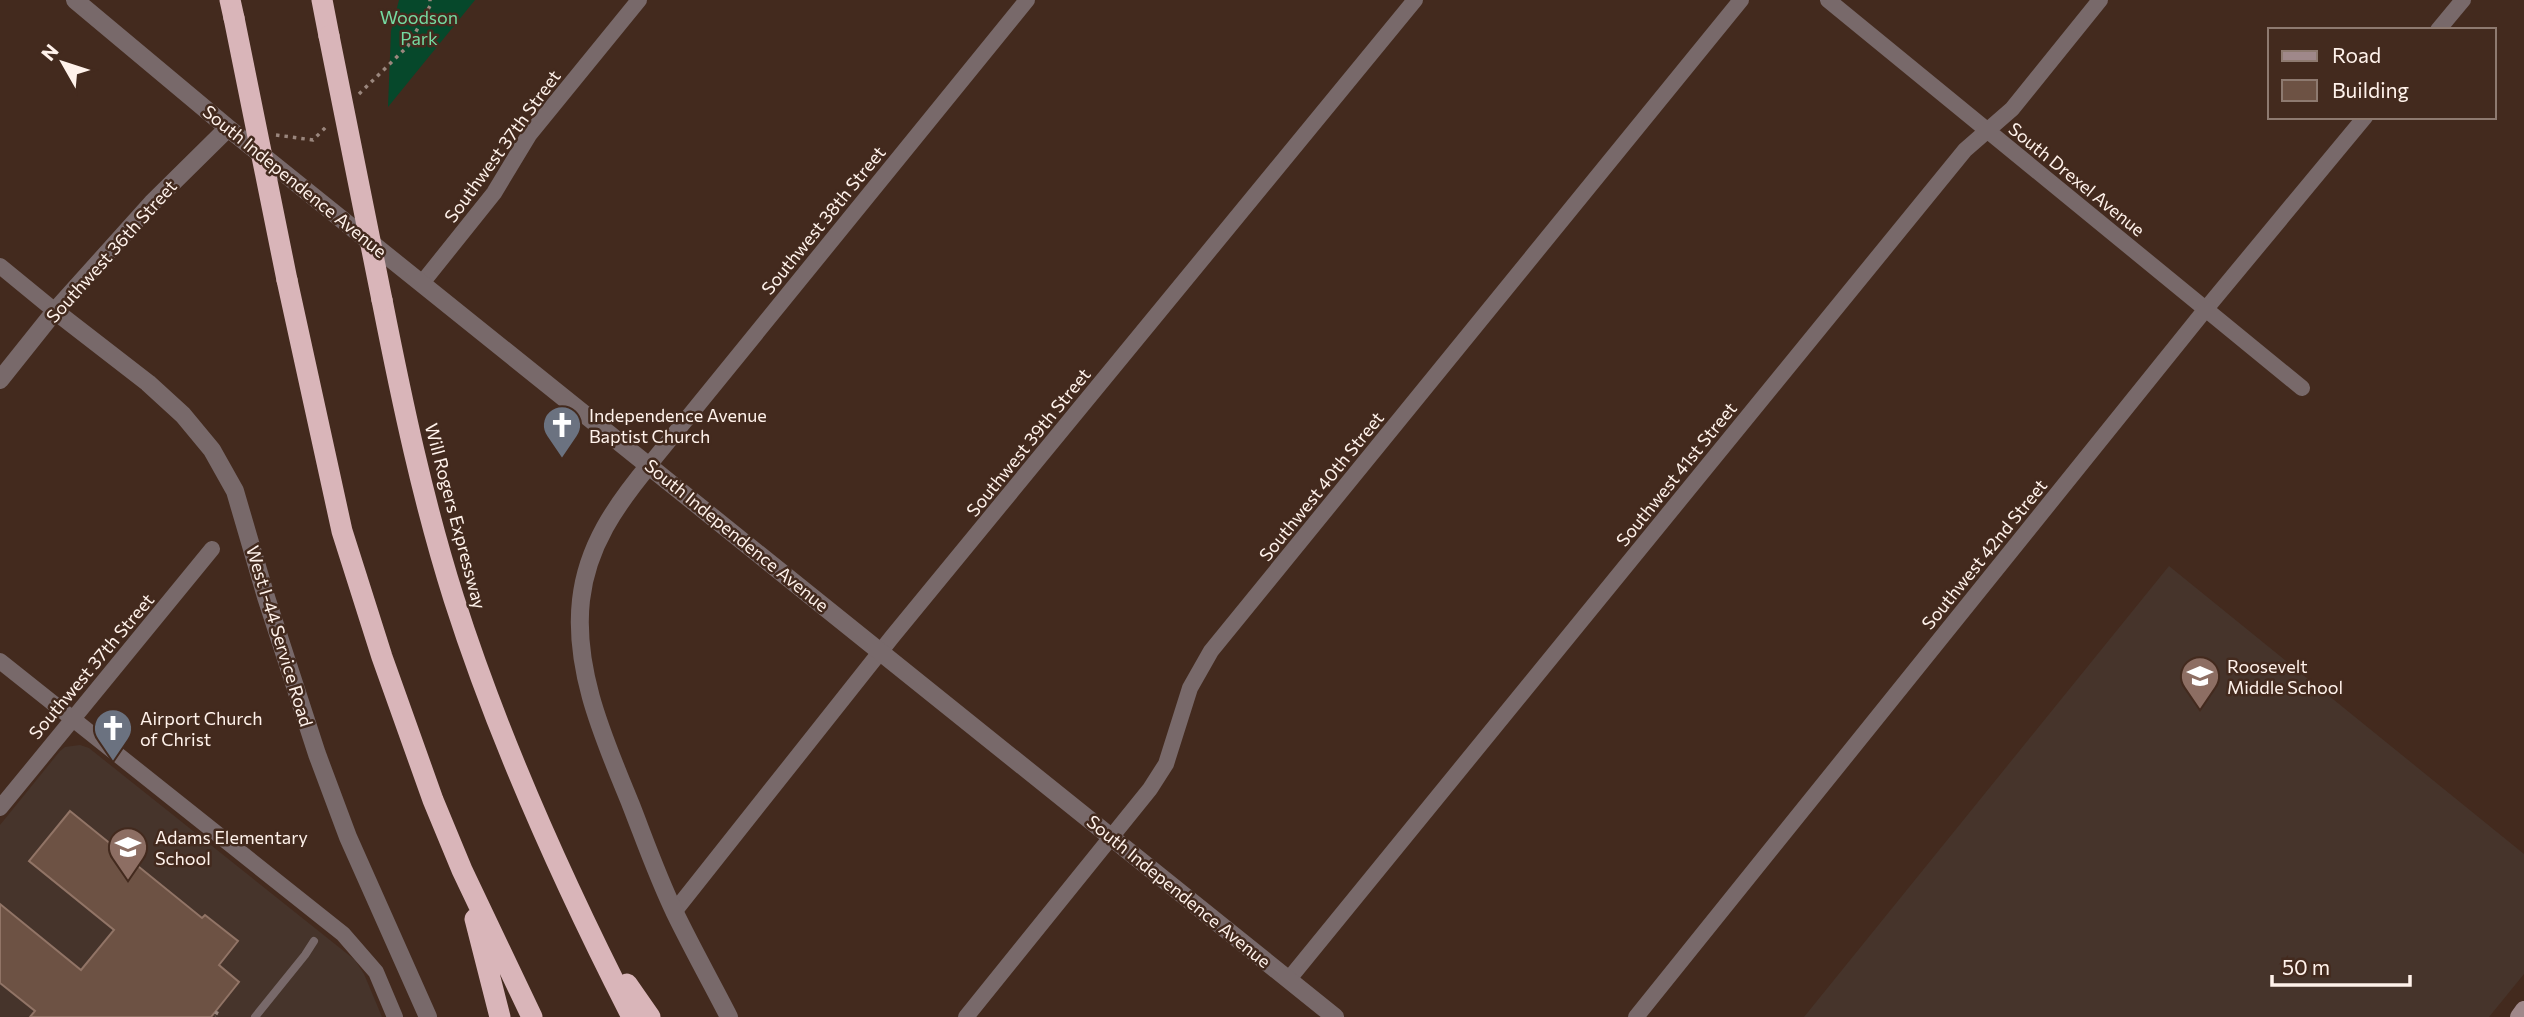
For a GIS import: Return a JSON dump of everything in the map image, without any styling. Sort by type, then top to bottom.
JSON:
[{"type":"highway","name":"Will Rogers Expressway","points":[[322,0],[405,415],[454,598],[498,724],[580,915],[632,1017]]},
{"type":"highway","points":[[232,9],[342,531],[405,727],[462,870],[532,1017]]},
{"type":"highway","points":[[462,870],[500,1017]]},
{"type":"highway","points":[[580,915],[650,1017]]},
{"type":"main road","points":[[2519,1017],[2524,1010]]},
{"type":"street","name":"South Independence Avenue","points":[[75,0],[228,128],[650,464],[1335,1017]]},
{"type":"street","name":"Southwest 37th Street","points":[[422,283],[494,193],[529,135],[639,0]]},
{"type":"street","name":"Southwest 38th Street","points":[[650,464],[1027,0]]},
{"type":"street","name":"Southwest 39th Street","points":[[674,912],[881,652],[1415,0]]},
{"type":"street","name":"Southwest 40th Street","points":[[966,1017],[1150,789],[1166,764],[1190,688],[1211,651],[1741,0]]},
{"type":"street","name":"South Drexel Avenue","points":[[1828,0],[2302,388]]},
{"type":"street","name":"Southwest 41st Street","points":[[1289,979],[1965,150],[2011,109],[2100,0]]},
{"type":"street","points":[[2440,28],[2463,0]]},
{"type":"street","name":"Southwest 42nd Street","points":[[1636,1017],[2205,310],[2363,119]]},
{"type":"street","name":"Southwest 36th Street","points":[[0,380],[55,311],[152,203],[228,128]]},
{"type":"street","points":[[0,266],[55,311]]},
{"type":"street","name":"West I-44 Service Road","points":[[55,311],[148,383],[183,415],[212,450],[236,491],[270,610],[317,754],[348,837],[428,1017]]},
{"type":"street","points":[[650,464],[627,492],[603,530],[587,572],[581,599],[583,656],[594,708],[674,912],[729,1017]]},
{"type":"street","name":"Southwest 37th Street","points":[[0,808],[71,718],[212,550]]},
{"type":"street","points":[[0,661],[343,934],[376,972],[396,1017]]},
{"type":"lane","points":[[255,1017],[314,941]]},
{"type":"shaded area","name":"Roosevelt Middle School","points":[[2169,566],[2524,854],[2524,974],[2489,1017],[1804,1017]]},
{"type":"shaded area","name":"Adams Elementary School","points":[[80,745],[89,748],[355,960],[364,974],[382,1017],[0,1017],[0,825],[60,751],[65,747]]},
{"type":"green space","name":"Woodson Park","points":[[399,0],[475,0],[388,107],[391,31]]},
{"type":"building","points":[[70,811],[202,918],[205,915],[238,941],[219,965],[239,982],[211,1017],[30,1017],[35,1011],[0,983],[0,904],[81,970],[114,930],[29,861]]},
{"type":"place","name":"Independence Avenue Baptist Church","points":[[562,459]]},
{"type":"place","name":"Roosevelt Middle School","points":[[2200,710]]},
{"type":"place","name":"Airport Church of Christ","points":[[113,762]]},
{"type":"place","name":"Adams Elementary School","points":[[128,881]]}]
